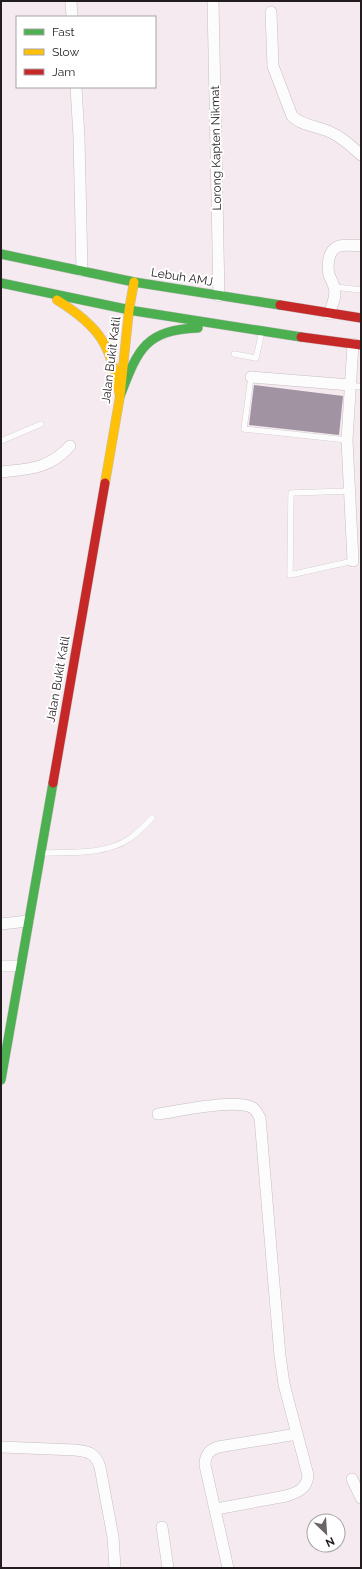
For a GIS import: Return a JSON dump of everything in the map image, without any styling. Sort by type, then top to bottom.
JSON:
[{"type":"main road","name":"Lebuh AMJ","points":[[1,254],[134,282],[361,318]]},
{"type":"main road","name":"Jalan Bukit Katil","points":[[1,1080],[120,396],[129,310],[134,282]]},
{"type":"main road","points":[[1,283],[47,294],[129,310],[262,332],[357,344]]},
{"type":"main road","points":[[47,294],[80,315],[92,325],[101,337],[110,352],[116,370],[120,396]]},
{"type":"main road","points":[[120,396],[137,355],[147,341],[160,334],[189,328],[262,332]]},
{"type":"street","points":[[71,1],[72,16]]},
{"type":"street","name":"Lorong Kapten Nikmat","points":[[213,1],[219,296]]},
{"type":"street","points":[[271,12],[273,66],[292,116],[297,121],[342,138],[361,155]]},
{"type":"street","points":[[76,88],[79,137],[82,271]]},
{"type":"street","points":[[329,314],[335,298],[335,287],[328,267],[330,255],[336,247],[346,244],[353,247],[361,245]]},
{"type":"street","points":[[353,561],[347,440],[350,385],[357,344]]},
{"type":"street","points":[[251,377],[350,385]]},
{"type":"street","points":[[1,472],[27,470],[46,464],[60,457],[70,446]]},
{"type":"street","points":[[1,924],[28,921]]},
{"type":"street","points":[[1,966],[20,966]]},
{"type":"street","points":[[158,1114],[234,1103],[252,1108],[256,1111],[260,1118],[280,1356],[284,1384],[308,1475],[304,1488],[297,1492],[286,1496],[216,1509]]},
{"type":"street","points":[[228,1568],[205,1465],[205,1459],[208,1453],[212,1449],[218,1447],[297,1434]]},
{"type":"street","points":[[1,1447],[75,1450],[86,1451],[93,1454],[98,1460],[100,1467],[113,1537],[115,1568]]},
{"type":"street","points":[[352,1479],[361,1498]]},
{"type":"street","points":[[162,1527],[168,1568]]},
{"type":"lane","points":[[335,287],[361,290]]},
{"type":"lane","points":[[234,354],[256,358],[262,332]]},
{"type":"lane","points":[[251,377],[244,429],[347,440]]},
{"type":"lane","points":[[350,385],[361,388]]},
{"type":"lane","points":[[1,441],[41,424]]},
{"type":"lane","points":[[349,491],[291,493],[290,575],[353,561]]},
{"type":"lane","points":[[40,853],[81,852],[97,850],[114,845],[128,839],[152,818]]},
{"type":"building","points":[[254,385],[343,396],[339,435],[249,425]]},
{"type":"traffic: fast","points":[[1,254],[134,282],[280,305]]},
{"type":"traffic: fast","points":[[1,283],[135,311],[301,337]]},
{"type":"traffic: fast","points":[[120,396],[138,355],[154,338],[166,333],[198,328]]},
{"type":"traffic: fast","points":[[1,1080],[53,783]]},
{"type":"traffic: slow","points":[[105,483],[120,396],[129,310],[134,282]]},
{"type":"traffic: slow","points":[[57,300],[84,320],[102,339],[112,363],[120,396]]},
{"type":"traffic: jam","points":[[280,305],[361,318]]},
{"type":"traffic: jam","points":[[301,337],[361,345]]},
{"type":"traffic: jam","points":[[53,783],[105,483]]}]
